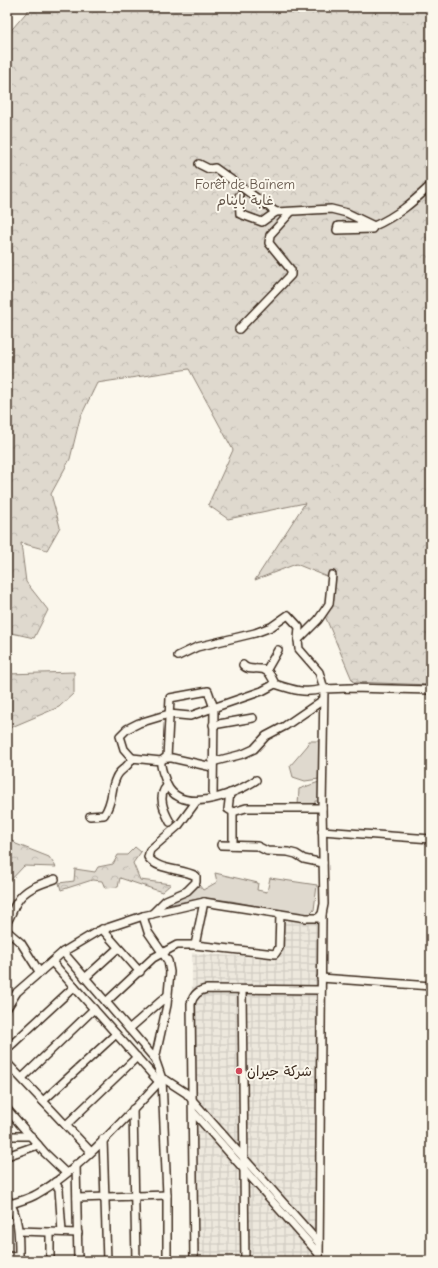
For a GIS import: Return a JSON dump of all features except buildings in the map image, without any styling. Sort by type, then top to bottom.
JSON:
[{"type":"street","points":[[199,164],[209,169],[215,168],[276,212]]},
{"type":"street","points":[[240,196],[240,214],[262,222],[276,212],[331,209],[348,213],[374,226],[391,219],[406,208],[431,185]]},
{"type":"street","points":[[239,329],[291,275],[292,270],[269,243],[270,235],[291,212]]},
{"type":"street","points":[[298,640],[318,620],[329,604],[332,575]]},
{"type":"street","points":[[178,656],[197,647],[271,627],[288,615],[299,627],[299,649],[319,672],[324,689],[322,808],[324,904],[322,914],[321,978],[319,1257]]},
{"type":"street","points":[[266,671],[278,650]]},
{"type":"street","points":[[243,665],[249,669],[263,669],[269,672],[275,684],[299,692],[352,688],[431,690]]},
{"type":"street","points":[[275,684],[262,692],[190,716],[169,714],[139,723],[127,729],[120,736],[124,749],[132,758],[164,759],[212,764],[243,754],[254,748],[266,736],[285,726],[323,700]]},
{"type":"street","points":[[213,798],[212,764],[214,708],[208,691],[170,698],[164,759],[167,786],[176,796],[196,802],[213,798],[230,793],[243,788],[256,780]]},
{"type":"street","points":[[213,725],[253,718]]},
{"type":"street","points":[[90,816],[104,815],[112,798],[116,778],[130,765],[132,758]]},
{"type":"street","points":[[167,786],[163,790],[161,799],[163,811],[170,822]]},
{"type":"street","points":[[230,793],[228,809],[233,812],[246,808],[322,808]]},
{"type":"street","points":[[152,914],[166,900],[187,891],[196,882],[196,876],[159,866],[152,862],[148,857],[150,850],[179,824],[196,802]]},
{"type":"street","points":[[233,812],[233,845]]},
{"type":"street","points":[[322,831],[431,839]]},
{"type":"street","points":[[221,845],[257,846],[267,851],[288,852],[296,854],[304,859],[323,863]]},
{"type":"street","points":[[8,920],[17,901],[24,894],[36,885],[55,879]]},
{"type":"street","points":[[195,946],[204,902]]},
{"type":"street","points":[[7,1008],[17,992],[63,952],[102,929],[143,916],[204,902],[280,914],[318,918],[322,914]]},
{"type":"street","points":[[106,1002],[162,952],[177,945],[274,954],[279,950],[280,914]]},
{"type":"street","points":[[143,916],[148,932],[168,961],[170,972],[167,1005],[155,1059],[160,1080],[167,1196],[167,1261]]},
{"type":"street","points":[[102,929],[140,972]]},
{"type":"street","points":[[7,930],[22,944],[40,973]]},
{"type":"street","points":[[85,978],[118,948]]},
{"type":"street","points":[[63,952],[155,1059]]},
{"type":"street","points":[[52,962],[137,1057],[160,1080],[166,1080],[186,1093],[265,1193],[319,1257]]},
{"type":"street","points":[[321,978],[431,986]]},
{"type":"street","points":[[7,1049],[74,987]]},
{"type":"street","points":[[194,1261],[193,998],[200,991],[207,989],[321,990]]},
{"type":"street","points":[[242,990],[242,1163],[245,1261]]},
{"type":"street","points":[[129,1029],[168,995]]},
{"type":"street","points":[[22,1078],[94,1009]]},
{"type":"street","points":[[43,1101],[116,1034]]},
{"type":"street","points":[[66,1125],[137,1057]]},
{"type":"street","points":[[7,1063],[90,1151]]},
{"type":"street","points":[[7,1256],[19,1259],[18,1231],[14,1207],[9,1201],[36,1195],[55,1182],[103,1139],[160,1080]]},
{"type":"street","points":[[133,1109],[136,1261]]},
{"type":"street","points":[[7,1110],[38,1145],[66,1173]]},
{"type":"street","points":[[194,1113],[242,1163],[274,1192],[319,1243]]},
{"type":"street","points":[[7,1136],[31,1136]]},
{"type":"street","points":[[103,1139],[107,1261]]},
{"type":"street","points":[[7,1156],[38,1145]]},
{"type":"street","points":[[76,1164],[78,1261]]},
{"type":"street","points":[[55,1182],[59,1188],[62,1232]]},
{"type":"street","points":[[265,1193],[274,1192]]},
{"type":"street","points":[[77,1198],[105,1196],[167,1196]]},
{"type":"street","points":[[18,1231],[78,1233]]},
{"type":"street","points":[[50,1232],[50,1261]]},
{"type":"shaded area","points":[[282,920],[319,920],[316,1261],[191,1261],[192,953],[280,959]]},
{"type":"green space","name":"Forêt de Baïnem غابة باينام","points":[[31,7],[431,7],[431,685],[353,682],[325,616],[328,577],[296,564],[255,580],[305,503],[228,519],[208,505],[233,450],[189,369],[97,383],[80,418],[70,459],[51,494],[60,527],[47,550],[21,543],[26,582],[48,610],[34,638],[7,632],[7,35]]},
{"type":"green space","points":[[74,672],[74,693],[59,707],[7,729],[7,674]]},
{"type":"green space","points":[[309,741],[319,741],[319,779],[305,781],[293,777],[290,766],[308,745]]},
{"type":"green space","points":[[319,782],[319,801],[315,801],[315,805],[298,805],[299,789]]},
{"type":"green space","points":[[7,835],[16,844],[49,857],[56,867],[24,866],[7,884]]},
{"type":"green space","points":[[135,847],[141,852],[133,863],[140,880],[171,884],[162,892],[120,878],[118,887],[105,888],[102,881],[92,880],[61,890],[59,883],[74,881],[75,869],[95,872],[98,867],[113,864],[118,855],[127,855]]},
{"type":"green space","points":[[215,873],[258,883],[257,890],[267,892],[270,878],[317,885],[314,910],[310,914],[304,915],[231,901],[203,898],[162,906],[197,884],[203,890],[217,882]]},
{"type":"place","name":"شركة جيران","points":[[239,1071]]}]
